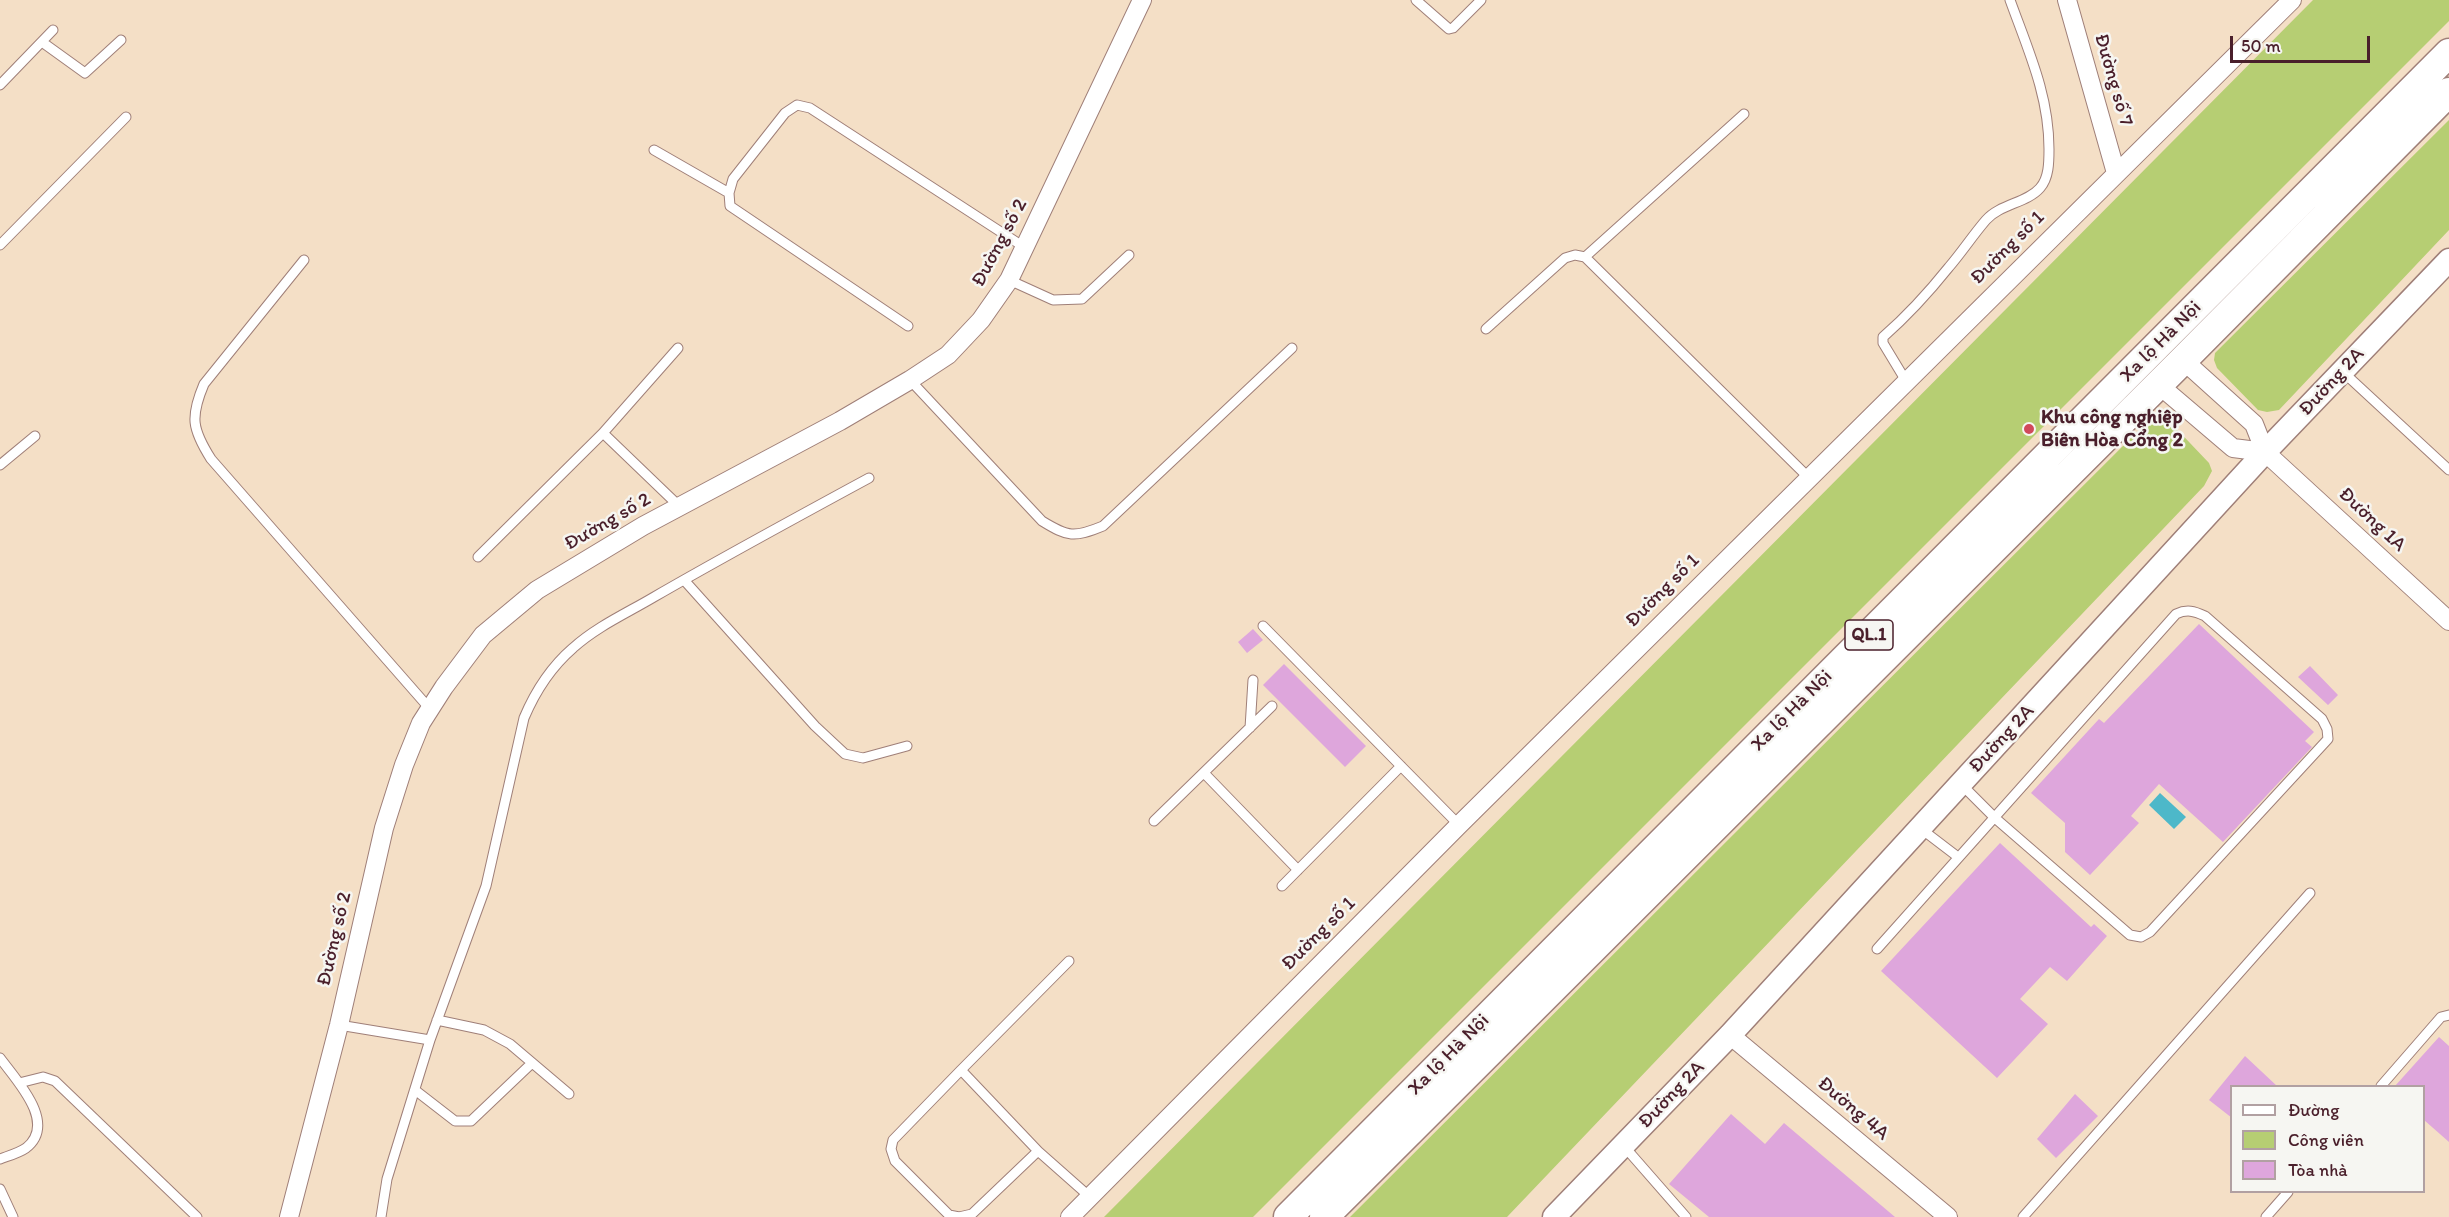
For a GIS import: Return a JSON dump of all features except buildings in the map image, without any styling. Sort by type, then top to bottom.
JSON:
[{"type":"highway","name":"Xa lộ Hà Nội","points":[[1288,1217],[2449,53]]},
{"type":"highway","name":"Xa lộ Hà Nội","points":[[1323,1217],[2159,385],[2449,92]]},
{"type":"street","name":"Đường số 2","points":[[289,1217],[339,1025],[384,828],[404,765],[421,723],[430,709],[483,635],[537,590],[643,526],[910,380],[948,356],[981,320],[1009,280],[1142,0]]},
{"type":"street","name":"Đường số 7","points":[[2067,0],[2116,173]]},
{"type":"street","name":"Đường số 1","points":[[1070,1217],[1459,825],[2292,0]]},
{"type":"street","name":"Đường 2A","points":[[1554,1217],[1730,1035],[2265,452],[2449,260]]},
{"type":"street","name":"Đường 1A","points":[[2183,360],[2254,424],[2265,452],[2449,621]]},
{"type":"street","points":[[2159,385],[2233,448],[2265,452]]},
{"type":"street","name":"Đường 4A","points":[[1730,1035],[1948,1217]]},
{"type":"lane","points":[[1416,0],[1449,29],[1453,28],[1481,0]]},
{"type":"lane","points":[[1906,381],[1883,344],[1883,337],[1948,269],[1996,210],[2038,191],[2044,182],[2049,164],[2049,128],[2044,97],[2033,59],[2010,0]]},
{"type":"lane","points":[[0,85],[52,30]]},
{"type":"lane","points":[[42,42],[85,73],[122,40]]},
{"type":"lane","points":[[908,327],[730,206],[729,193],[732,179],[785,112],[796,105],[810,108],[1023,247]]},
{"type":"lane","points":[[1585,257],[1744,114]]},
{"type":"lane","points":[[0,245],[126,117]]},
{"type":"lane","points":[[654,150],[729,193]]},
{"type":"lane","points":[[1009,280],[1053,300],[1082,299],[1129,255]]},
{"type":"lane","points":[[1486,329],[1565,258],[1575,255],[1585,257],[1809,478]]},
{"type":"lane","points":[[304,260],[204,384],[197,402],[194,420],[198,438],[212,459],[430,709]]},
{"type":"lane","points":[[478,557],[603,433],[678,348]]},
{"type":"lane","points":[[910,380],[1042,521],[1063,534],[1084,534],[1103,526],[1292,348]]},
{"type":"lane","points":[[2342,371],[2449,470]]},
{"type":"lane","points":[[603,433],[680,507]]},
{"type":"lane","points":[[0,465],[35,436]]},
{"type":"lane","points":[[381,1217],[387,1179],[430,1040],[486,886],[524,718],[532,699],[548,675],[573,648],[617,618],[869,478]]},
{"type":"lane","points":[[684,580],[814,726],[845,754],[863,758],[907,746]]},
{"type":"lane","points":[[1877,949],[1958,857],[1995,818],[2176,614],[2182,611],[2188,610],[2205,616],[2322,719],[2327,729],[2328,739],[2150,932],[2141,937],[2130,935],[1995,818],[1961,784]]},
{"type":"lane","points":[[1263,626],[1459,825]]},
{"type":"lane","points":[[1250,728],[1253,680]]},
{"type":"lane","points":[[1154,821],[1272,706]]},
{"type":"lane","points":[[1282,886],[1401,766]]},
{"type":"lane","points":[[1204,773],[1298,870]]},
{"type":"lane","points":[[1920,828],[1958,857]]},
{"type":"lane","points":[[2023,1217],[2310,893]]},
{"type":"lane","points":[[1038,1151],[972,1214],[959,1217],[949,1215],[895,1161],[891,1149],[893,1140],[1069,961]]},
{"type":"lane","points":[[2382,1085],[2441,1017],[2449,1015]]},
{"type":"lane","points":[[437,1020],[484,1030],[510,1044],[569,1094]]},
{"type":"lane","points":[[339,1025],[430,1040]]},
{"type":"lane","points":[[0,1058],[19,1083],[38,1119],[37,1135],[26,1148],[0,1159]]},
{"type":"lane","points":[[415,1090],[455,1121],[471,1121],[532,1063]]},
{"type":"lane","points":[[961,1070],[1038,1151],[1090,1197]]},
{"type":"lane","points":[[19,1083],[43,1077],[55,1081],[197,1217]]},
{"type":"lane","points":[[1623,1145],[1686,1217]]},
{"type":"lane","points":[[0,1189],[13,1217]]},
{"type":"lane","points":[[2266,1217],[2286,1193]]},
{"type":"green space","points":[[2313,0],[2449,0],[2449,21],[1253,1217],[1104,1217]]},
{"type":"green space","points":[[2449,120],[2449,230],[2279,410],[2267,412],[2258,410],[2217,368],[2214,360],[2215,353]]},
{"type":"green space","points":[[2157,417],[2170,422],[2209,463],[2212,471],[2204,486],[1507,1217],[1350,1217],[2147,422]]},
{"type":"water","points":[[2160,793],[2186,817],[2174,829],[2149,805]]},
{"type":"place","name":"Khu công nghiệp Biên Hòa Cổng 2","points":[[2029,429]]}]
